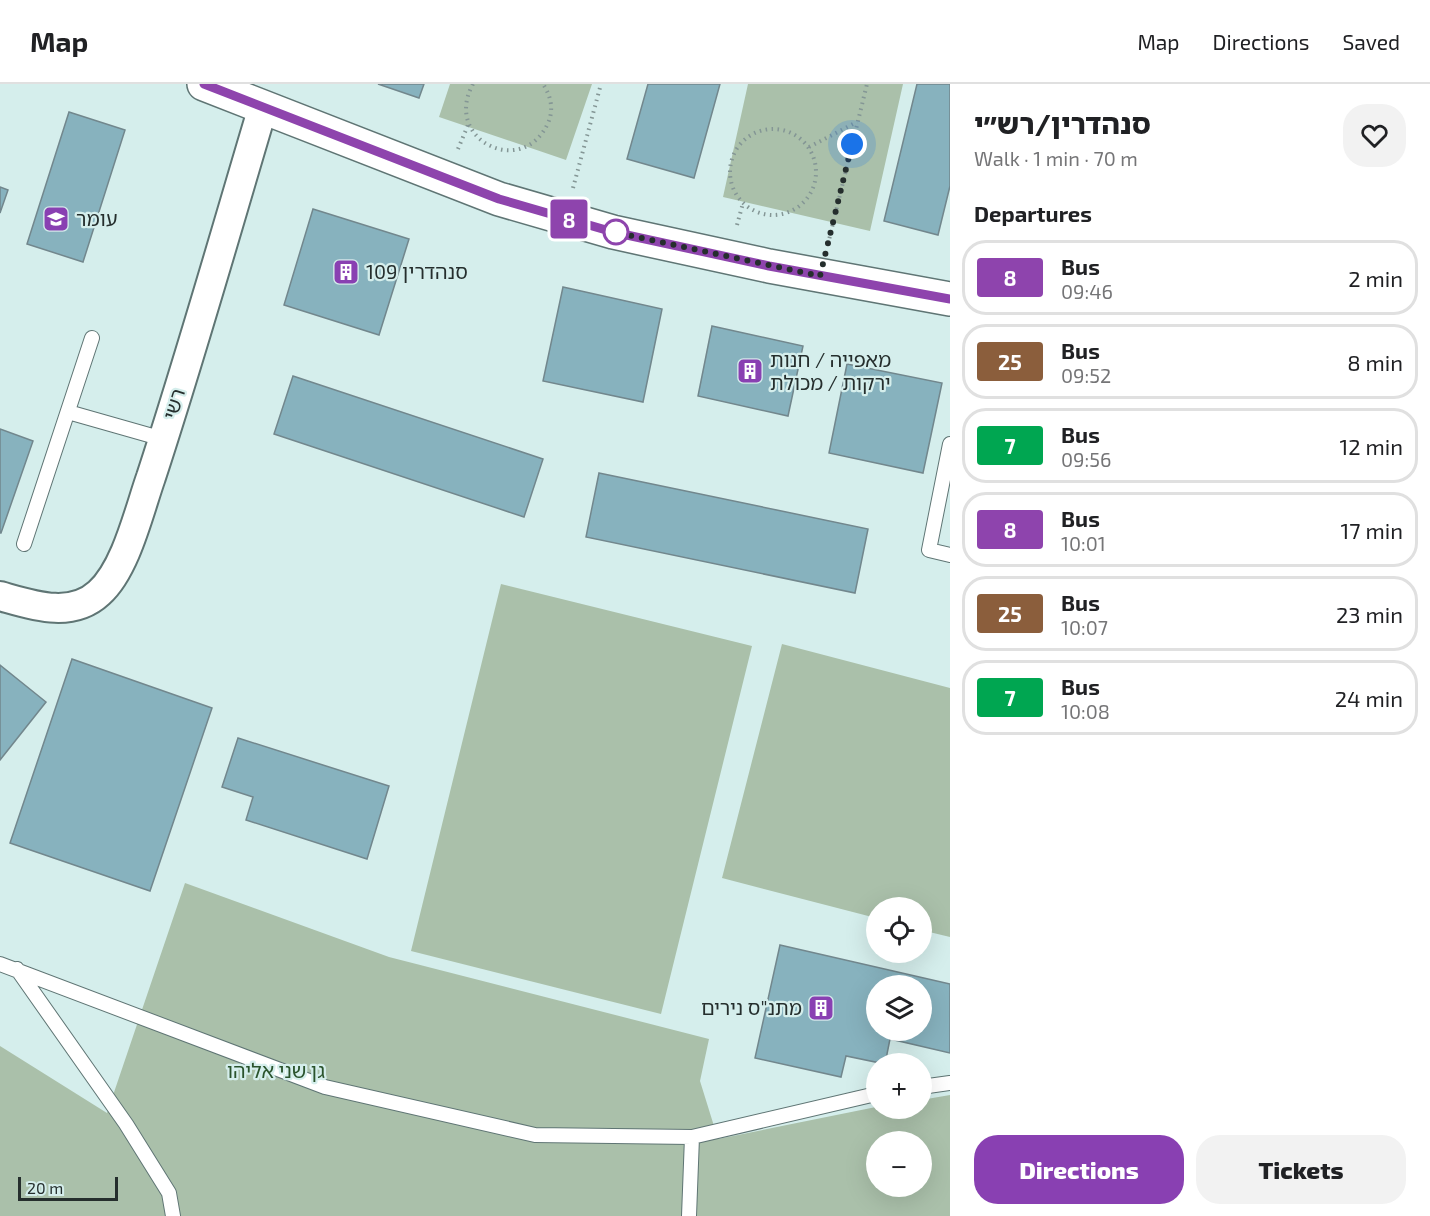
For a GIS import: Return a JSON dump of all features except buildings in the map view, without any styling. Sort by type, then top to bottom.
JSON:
[{"type":"street","points":[[204,84],[266,95],[499,199],[613,232],[820,276],[950,299]]},
{"type":"street","name":"רשי","points":[[0,596],[41,608],[74,608],[99,594],[113,575],[131,535],[164,439],[266,95]]},
{"type":"lane","points":[[24,544],[92,338]]},
{"type":"lane","points":[[68,412],[164,439]]},
{"type":"lane","points":[[950,444],[929,550],[950,555]]},
{"type":"lane","points":[[0,964],[325,1087],[535,1135],[693,1137],[866,1096]]},
{"type":"lane","points":[[17,969],[126,1124],[169,1193],[173,1216]]},
{"type":"lane","points":[[932,1085],[950,1083]]},
{"type":"lane","points":[[689,1216],[693,1137]]},
{"type":"path","points":[[473,84],[467,95],[465,110],[468,124],[486,145],[500,150],[515,150],[532,144],[543,133],[549,120],[551,105],[543,84]]},
{"type":"path","points":[[565,218],[601,84]]},
{"type":"path","points":[[820,276],[867,84]]},
{"type":"path","points":[[809,147],[858,122]]},
{"type":"path","points":[[769,128],[784,129],[798,136],[809,147],[816,161],[817,176],[813,190],[804,203],[792,211],[770,215],[755,211],[736,195],[730,181],[730,165],[738,146],[754,132],[769,128]]},
{"type":"green space","points":[[450,84],[592,84],[566,160],[439,117]]},
{"type":"green space","points":[[748,84],[903,84],[870,231],[723,197]]},
{"type":"green space","points":[[501,584],[752,646],[661,1014],[411,951]]},
{"type":"green space","points":[[782,644],[950,688],[950,937],[932,933],[932,897],[866,897],[866,915],[722,878]]},
{"type":"green space","name":"גן שני אליהו","points":[[185,883],[389,957],[709,1039],[700,1081],[718,1139],[866,1109],[866,1119],[932,1119],[932,1098],[950,1095],[950,1216],[0,1216],[0,1046],[107,1113]]},
{"type":"bus line","name":"8","points":[[204,84],[499,199],[613,232],[769,266],[950,299]]},
{"type":"place","name":"עומר","points":[[56,219]]},
{"type":"place","name":"סנהדרין 109","points":[[346,272]]},
{"type":"place","name":"מאפייה / חנות ירקות / מכולת","points":[[750,371]]},
{"type":"place","name":"מתנ\"ס נירים","points":[[821,1008]]},
{"type":"route","points":[[616,232],[613,232],[820,276],[852,144]]}]
